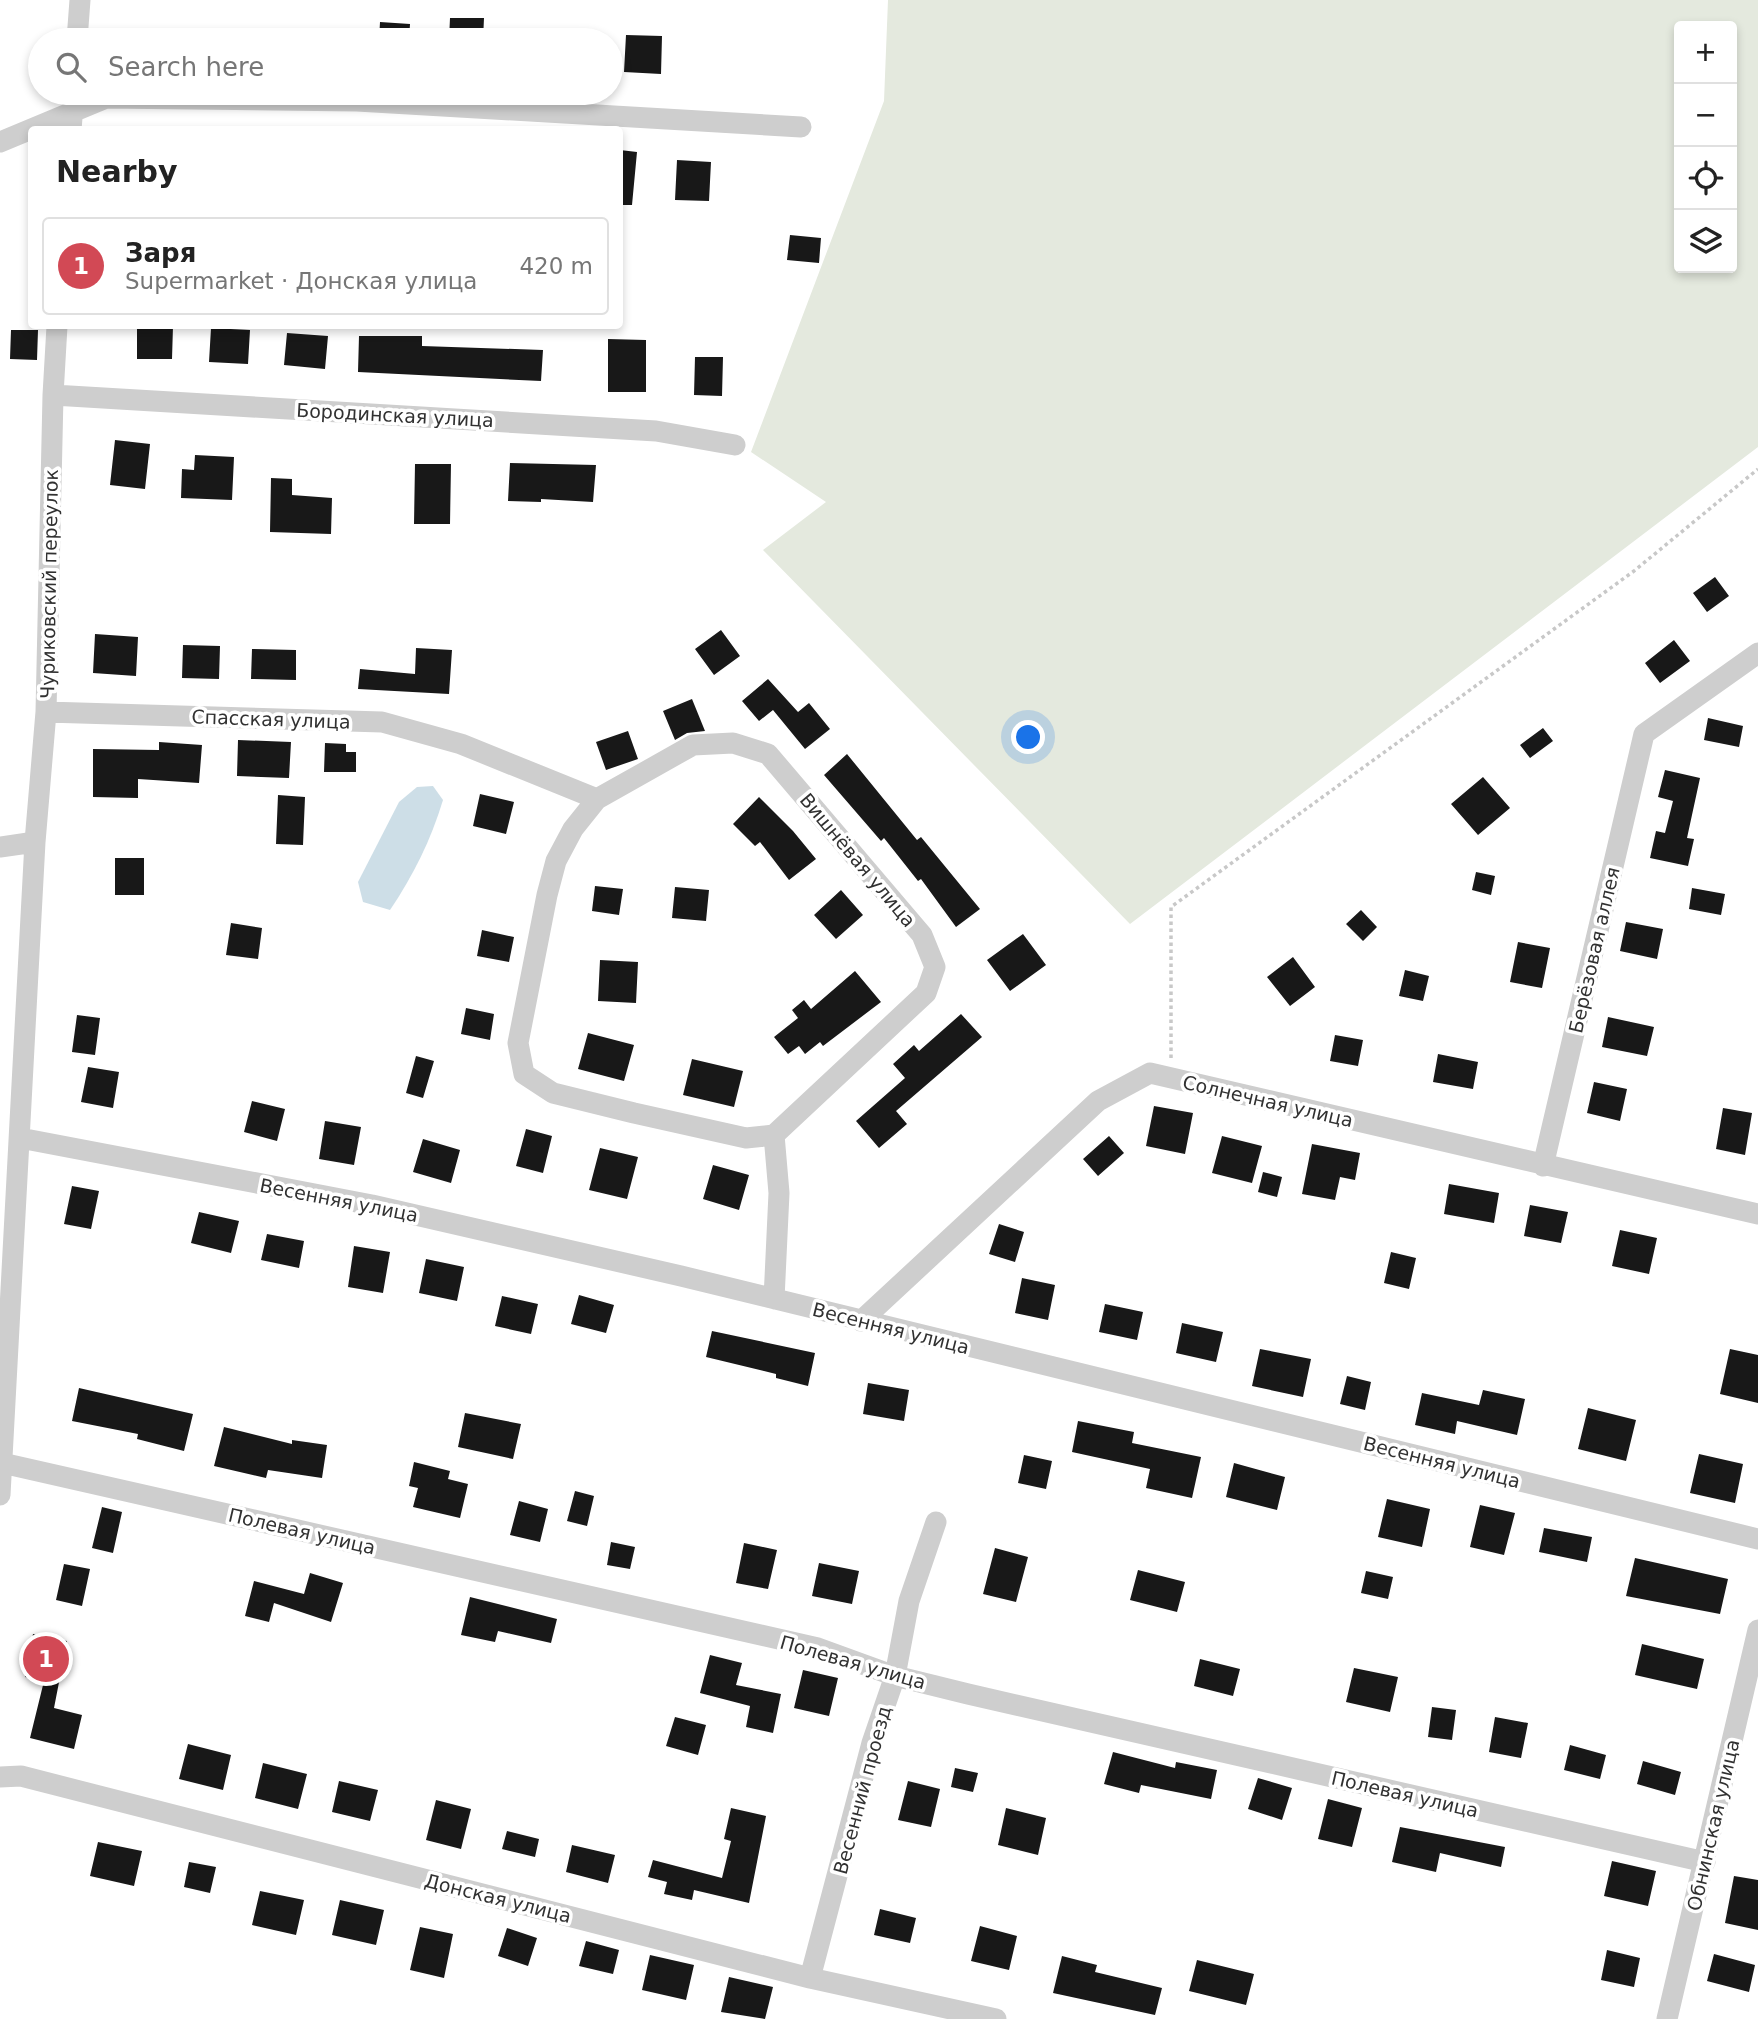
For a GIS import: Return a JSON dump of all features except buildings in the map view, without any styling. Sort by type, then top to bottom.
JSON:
[{"type":"street","points":[[78,28],[80,0]]},
{"type":"street","points":[[425,105],[801,127]]},
{"type":"street","points":[[37,126],[72,111]]},
{"type":"street","points":[[0,142],[28,130]]},
{"type":"street","name":"Чуриковский переулок","points":[[0,1494],[35,842],[46,712],[52,395],[57,329]]},
{"type":"street","name":"Бородинская улица","points":[[52,395],[656,431],[736,445]]},
{"type":"street","name":"Берёзовая аллея","points":[[1543,1166],[1644,734],[1758,653]]},
{"type":"street","name":"Спасская улица","points":[[46,712],[382,722],[491,755],[597,799]]},
{"type":"street","name":"Вишнёвая улица","points":[[597,799],[693,746],[733,743],[768,754],[922,935],[935,967],[926,993],[775,1135]]},
{"type":"street","points":[[597,799],[573,829],[556,861],[518,1043],[524,1074],[553,1093],[634,1113],[746,1138],[775,1135],[779,1193],[774,1299]]},
{"type":"street","points":[[0,847],[35,842]]},
{"type":"street","name":"Солнечная улица","points":[[861,1321],[1098,1101],[1150,1073],[1758,1214]]},
{"type":"street","name":"Весенняя улица","points":[[20,1138],[372,1205],[774,1299],[1758,1539]]},
{"type":"street","name":"Полевая улица","points":[[2,1463],[818,1648],[895,1676],[1705,1862]]},
{"type":"street","name":"Весенний проезд","points":[[810,1978],[872,1743],[895,1676],[909,1601],[936,1522]]},
{"type":"street","name":"Обнинская улица","points":[[1667,2019],[1758,1630]]},
{"type":"street","name":"Донская улица","points":[[0,1777],[21,1776],[810,1978],[996,2019]]},
{"type":"path","points":[[1170,1077],[1171,907],[1634,571],[1758,469]]},
{"type":"shaded area","points":[[888,0],[1758,0],[1758,447],[1130,924],[763,550],[826,502],[751,452],[884,101]]},
{"type":"shaded area","points":[[433,786],[443,800],[421,857],[406,884],[390,910],[363,902],[358,882],[399,802],[417,787]]},
{"type":"place","name":"Заря","points":[[46,1659]]}]
